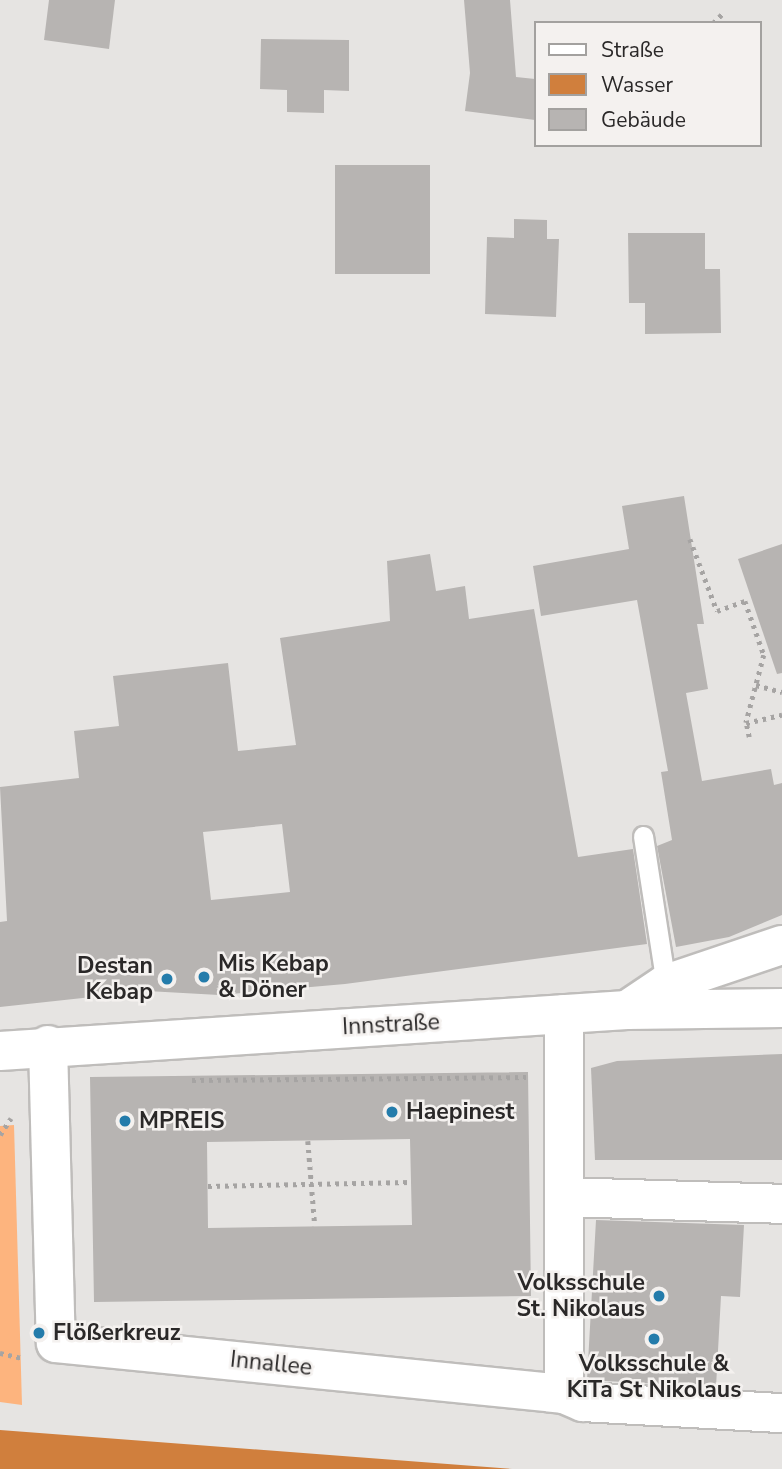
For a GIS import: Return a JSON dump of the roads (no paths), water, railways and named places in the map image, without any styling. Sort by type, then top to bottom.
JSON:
[{"type":"street","points":[[627,1010],[666,984],[782,945]]},
{"type":"street","name":"Innstraße","points":[[0,1051],[48,1045],[627,1010],[782,1008]]},
{"type":"street","points":[[564,1014],[564,1394]]},
{"type":"street","name":"Innallee","points":[[48,1045],[56,1343],[564,1394],[583,1402],[782,1413]]},
{"type":"street","points":[[564,1197],[782,1204]]},
{"type":"lane","points":[[643,836],[666,984]]},
{"type":"water","points":[[0,1430],[512,1469],[0,1469]]},
{"type":"place","name":"Mis Kebap & Döner","points":[[204,977]]},
{"type":"place","name":"Destan Kebap","points":[[167,979]]},
{"type":"place","name":"Haepinest","points":[[392,1112]]},
{"type":"place","name":"MPREIS","points":[[125,1121]]},
{"type":"place","name":"Volksschule St. Nikolaus","points":[[659,1296]]},
{"type":"place","name":"Flößerkreuz","points":[[39,1333]]},
{"type":"place","name":"Volksschule & KiTa St Nikolaus","points":[[654,1339]]}]
